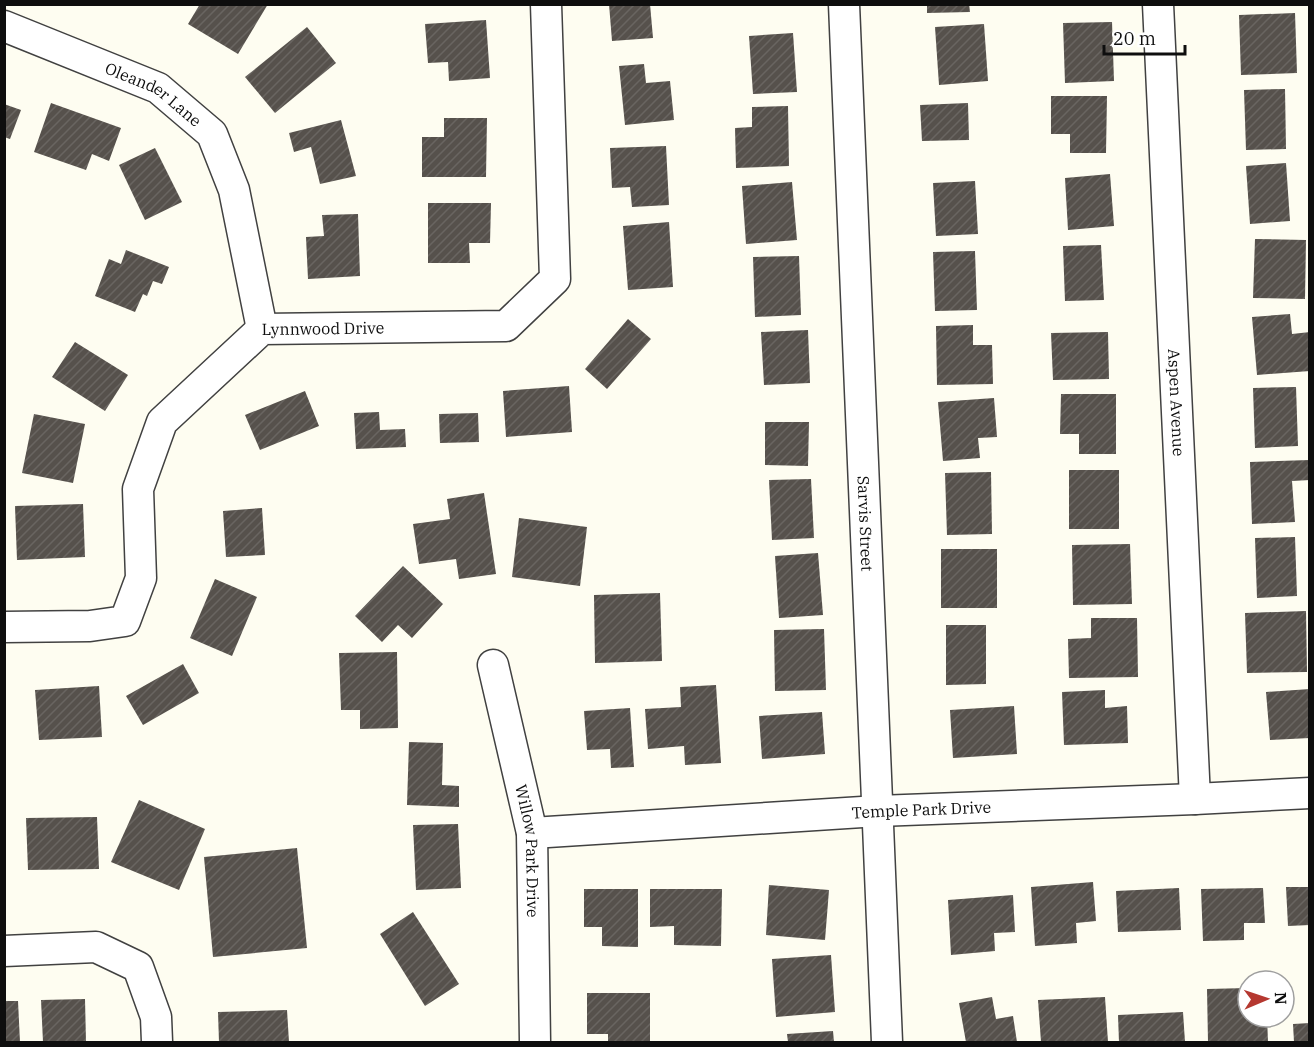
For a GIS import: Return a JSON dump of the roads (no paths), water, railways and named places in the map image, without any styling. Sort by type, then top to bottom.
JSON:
[{"type":"street","name":"Lynnwood Drive","points":[[4,627],[90,626],[125,621],[141,578],[138,489],[162,422],[262,329],[506,326],[555,279],[546,4]]},
{"type":"street","name":"Sarvis Street","points":[[844,4],[887,1042]]},
{"type":"street","name":"Aspen Avenue","points":[[1158,4],[1195,799]]},
{"type":"street","name":"Oleander Lane","points":[[4,26],[158,88],[212,134],[234,190],[262,329]]},
{"type":"street","name":"Willow Park Drive","points":[[493,665],[532,833],[535,1042]]},
{"type":"street","name":"Temple Park Drive","points":[[532,833],[878,811],[1310,793]]},
{"type":"street","points":[[4,951],[96,947],[138,967],[156,1017],[157,1042]]}]
